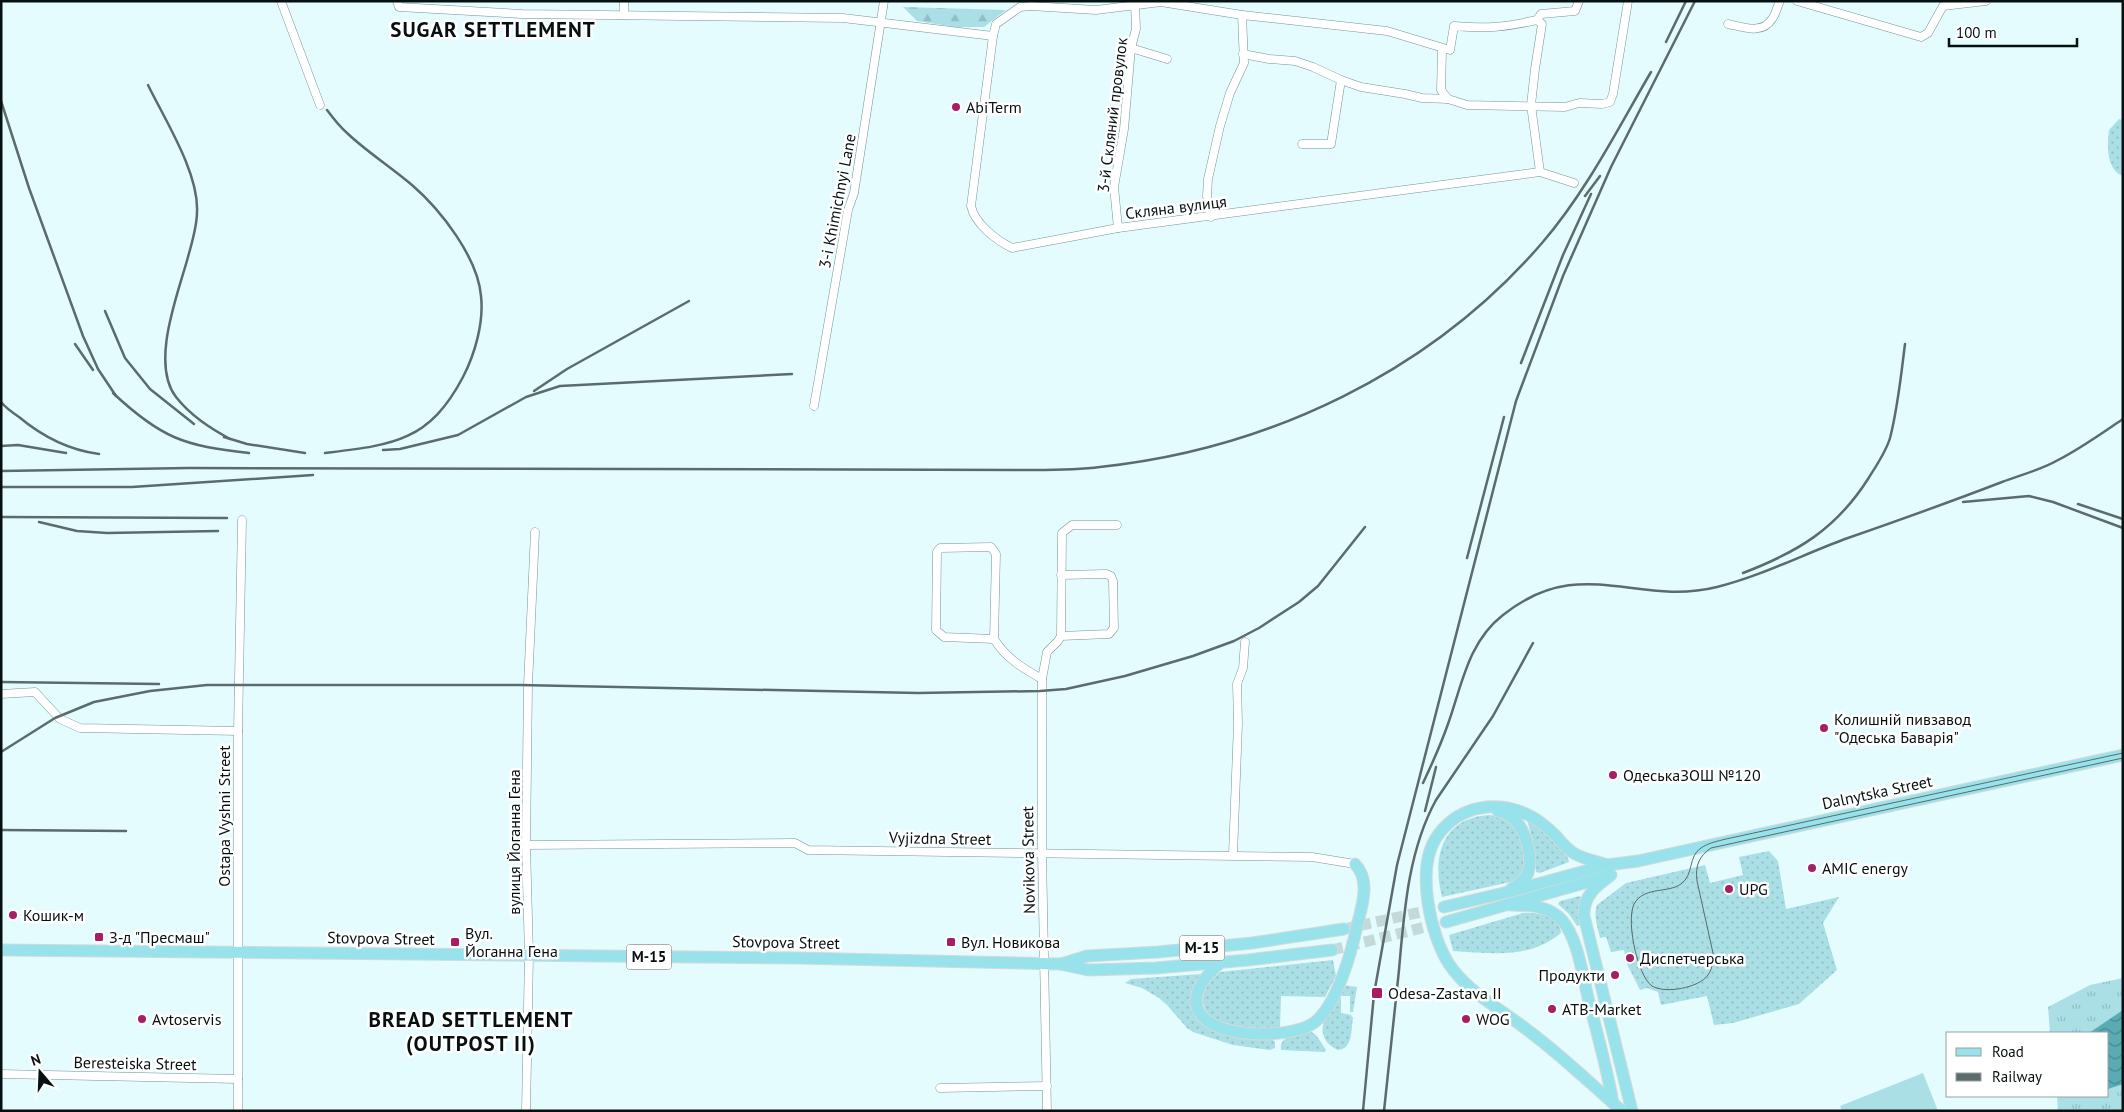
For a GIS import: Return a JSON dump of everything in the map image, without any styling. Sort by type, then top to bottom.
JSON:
[{"type":"main road","name":"Dalnytska Street","points":[[1446,922],[1510,905],[1638,861],[2123,755]]},
{"type":"main road","points":[[1490,808],[1510,816],[1516,821],[1523,833],[1528,850],[1528,873],[1524,879],[1508,892]]},
{"type":"main road","points":[[1618,1107],[1567,1061],[1462,979],[1450,965],[1439,944],[1432,924],[1427,887],[1431,849],[1440,832],[1453,819],[1467,811],[1507,808],[1532,816],[1546,826],[1572,852],[1610,870],[1591,892],[1585,904],[1584,916],[1632,1111]]},
{"type":"main road","points":[[1221,962],[1204,979],[1196,995],[1200,1014],[1207,1023],[1230,1030],[1267,1034],[1297,1030],[1314,1023],[1326,1008],[1342,976],[1353,946],[1364,886],[1360,870],[1355,864]]},
{"type":"main road","name":"Dalnytska Street","points":[[1444,907],[1610,870]]},
{"type":"main road","points":[[1510,905],[1540,907],[1560,918],[1568,928],[1578,956],[1618,1107]]},
{"type":"main road","name":"Stovpova Street","points":[[1060,964],[1087,956],[1243,944],[1344,929]]},
{"type":"main road","name":"Stovpova Street","points":[[1,950],[798,958],[1044,963],[1060,964],[1088,970],[1156,968],[1332,950]]},
{"type":"street","points":[[281,1],[320,104]]},
{"type":"street","points":[[397,1],[399,7],[522,14],[843,18],[993,36],[996,24],[1020,7],[1096,10],[1161,2],[1242,15],[1387,31],[1450,50],[1454,26],[1488,29],[1538,20]]},
{"type":"street","points":[[624,1],[624,15]]},
{"type":"street","name":"3-i Khimichnyi Lane","points":[[814,406],[848,210],[854,193],[884,1]]},
{"type":"street","points":[[1212,10],[1213,1]]},
{"type":"street","points":[[1538,20],[1541,14],[1574,11],[1579,1]]},
{"type":"street","points":[[1243,54],[1296,62],[1314,67],[1361,87],[1422,98],[1448,99],[1468,105],[1565,107],[1579,103],[1602,104],[1610,102],[1613,94],[1628,1]]},
{"type":"street","points":[[1728,24],[1752,30],[1764,27],[1773,18],[1780,1]]},
{"type":"street","points":[[1797,1],[1921,37],[1928,33],[1943,6],[1986,1]]},
{"type":"street","name":"3-й Скляний провулок","points":[[1118,228],[1114,188],[1124,129],[1131,48],[1136,28],[1135,6]]},
{"type":"street","points":[[1212,217],[1207,196],[1208,179],[1220,126],[1230,93],[1244,63],[1242,15]]},
{"type":"street","points":[[1538,20],[1542,24],[1531,105],[1540,172]]},
{"type":"street","name":"Скляна вулиця","points":[[993,36],[970,206],[973,216],[1001,242],[1012,248],[1118,228],[1540,172],[1574,183]]},
{"type":"street","points":[[1131,48],[1167,59]]},
{"type":"street","points":[[1442,49],[1441,90],[1448,99]]},
{"type":"street","points":[[1302,144],[1331,144],[1341,80]]},
{"type":"street","name":"Ostapa Vyshni Street","points":[[238,1111],[238,731],[242,520]]},
{"type":"street","points":[[1061,575],[1106,574],[1111,576],[1113,581],[1114,628],[1109,634],[1060,636],[1061,575],[1062,533],[1072,524],[1117,525]]},
{"type":"street","name":"вулиця Йоганна Гена","points":[[526,1111],[529,955],[526,845],[528,689],[535,532]]},
{"type":"street","points":[[994,639],[944,637],[936,630],[937,552],[940,548],[991,547],[996,554],[994,639],[1003,652],[1016,664],[1042,679]]},
{"type":"street","name":"Novikova Street","points":[[1047,1111],[1042,853],[1042,679],[1047,652],[1058,641],[1060,636]]},
{"type":"street","points":[[1233,855],[1238,723],[1237,684],[1243,668],[1245,642]]},
{"type":"street","points":[[1,694],[35,692],[60,719],[80,728],[238,731]]},
{"type":"street","name":"Vyjizdna Street","points":[[526,845],[795,843],[808,850],[1312,857],[1355,864]]},
{"type":"street","name":"Beresteiska Street","points":[[1,1074],[238,1079]]},
{"type":"street","points":[[940,1088],[1046,1086]]},
{"type":"green space","points":[[903,7],[1006,10],[984,27],[955,27],[917,21]]},
{"type":"green space","points":[[2119,119],[2123,120],[2123,176],[2113,168],[2108,150],[2109,130]]},
{"type":"green space","points":[[1489,815],[1499,816],[1513,823],[1524,852],[1523,868],[1520,875],[1515,881],[1442,897],[1438,868],[1444,842],[1450,832],[1460,824],[1473,818]]},
{"type":"green space","points":[[1527,820],[1558,845],[1568,857],[1569,862],[1540,873],[1536,872],[1534,845]]},
{"type":"green space","points":[[1769,851],[1778,861],[1786,909],[1839,897],[1823,923],[1837,970],[1799,1004],[1733,1023],[1714,1025],[1707,996],[1661,1005],[1658,992],[1647,988],[1640,990],[1627,964],[1624,950],[1611,952],[1606,937],[1600,938],[1596,918],[1597,905],[1626,883],[1705,865],[1710,883],[1743,875],[1739,857]]},
{"type":"green space","points":[[1580,896],[1578,911],[1581,925],[1577,926],[1569,914],[1558,904],[1560,901]]},
{"type":"green space","points":[[1523,913],[1547,916],[1557,923],[1561,933],[1548,942],[1523,951],[1496,953],[1453,951],[1449,935]]},
{"type":"green space","points":[[1333,960],[1336,976],[1325,997],[1281,996],[1280,1028],[1234,1026],[1213,1018],[1206,1011],[1203,1001],[1204,993],[1210,982],[1220,972]]},
{"type":"green space","points":[[1201,974],[1192,996],[1193,1010],[1198,1020],[1220,1032],[1271,1038],[1275,1042],[1275,1048],[1270,1050],[1233,1045],[1193,1032],[1159,998],[1142,988],[1125,983],[1131,979]]},
{"type":"green space","points":[[2123,978],[2123,1111],[2058,1111],[2057,1097],[2109,1097],[2109,1032],[2050,1032],[2048,1007],[2090,985]]},
{"type":"green space","points":[[1343,985],[1357,987],[1353,1012],[1350,1012],[1350,996],[1341,996],[1341,1013],[1351,1015],[1353,1018],[1349,1043],[1343,1049],[1338,1050],[1329,1044],[1324,1036],[1323,1028],[1328,1010]]},
{"type":"green space","points":[[1310,1031],[1316,1035],[1326,1050],[1325,1052],[1281,1050],[1281,1045],[1286,1038]]},
{"type":"green space","points":[[1923,1073],[1938,1111],[1842,1111],[1840,1106]]},
{"type":"water","points":[[2123,1010],[2123,1084],[2109,1089],[2109,1032],[2090,1032]]},
{"type":"tunnel","points":[[1344,929],[1444,907]]},
{"type":"tunnel","points":[[1332,950],[1446,922]]},
{"type":"tram line","points":[[2123,753],[1713,842],[1697,851],[1688,876],[1681,884],[1676,887],[1646,894],[1636,901],[1631,918],[1634,945],[1641,970],[1652,986],[1665,989],[1690,986],[1704,980],[1710,972],[1713,953],[1697,881],[1697,866],[1703,854],[1711,848],[2123,758]]},
{"type":"railway","points":[[1666,42],[1686,1]]},
{"type":"railway","points":[[1363,1111],[1374,994],[1397,865],[1516,401],[1563,276],[1611,167],[1695,1]]},
{"type":"railway","points":[[1,471],[189,468],[1050,470],[1092,468],[1163,457],[1225,443],[1285,422],[1343,397],[1398,366],[1450,330],[1498,289],[1542,243],[1573,203],[1651,72]]},
{"type":"railway","points":[[148,85],[180,147],[193,181],[196,197],[195,229],[168,328],[166,366],[169,383],[176,397],[194,416],[230,439]]},
{"type":"railway","points":[[1,101],[29,188],[83,336],[98,369],[116,396]]},
{"type":"railway","points":[[325,453],[389,443],[422,428],[437,415],[450,399],[467,368],[478,338],[482,306],[478,281],[473,266],[446,221],[423,195],[404,178],[341,128],[327,110]]},
{"type":"railway","points":[[1585,196],[1600,176]]},
{"type":"railway","points":[[1521,363],[1563,255],[1591,194]]},
{"type":"railway","points":[[534,391],[567,369],[689,301]]},
{"type":"railway","points":[[105,311],[125,358],[150,389],[194,424]]},
{"type":"railway","points":[[75,344],[93,370]]},
{"type":"railway","points":[[1743,573],[1781,556],[1814,537],[1843,512],[1856,497],[1880,459],[1890,438],[1905,344]]},
{"type":"railway","points":[[383,450],[400,449],[458,435],[526,397],[560,386],[792,374]]},
{"type":"railway","points":[[113,393],[145,420],[175,437],[207,447],[249,453]]},
{"type":"railway","points":[[1,402],[37,431],[56,442],[99,454]]},
{"type":"railway","points":[[1467,558],[1504,417]]},
{"type":"railway","points":[[1423,783],[1442,739],[1462,679],[1474,651],[1491,626],[1503,615],[1531,597],[1558,587],[1583,584],[1660,591],[1687,591],[1717,587],[2045,467],[2091,441],[2123,419]]},
{"type":"railway","points":[[224,437],[247,444],[305,453]]},
{"type":"railway","points":[[1,446],[18,445],[66,453]]},
{"type":"railway","points":[[1,487],[132,487],[313,475]]},
{"type":"railway","points":[[1963,502],[2029,496],[2053,502],[2123,528]]},
{"type":"railway","points":[[2078,504],[2123,519]]},
{"type":"railway","points":[[1,517],[227,518]]},
{"type":"railway","points":[[39,522],[77,531],[107,533],[218,531]]},
{"type":"railway","points":[[1,752],[55,718],[94,702],[150,691],[207,685],[520,685],[918,693],[1066,689],[1125,676],[1193,656],[1234,641],[1259,628],[1299,602],[1318,586],[1365,527]]},
{"type":"railway","points":[[1384,1111],[1406,905],[1413,861],[1419,840],[1436,800],[1493,716],[1533,643]]},
{"type":"railway","points":[[1,682],[159,684]]},
{"type":"railway","points":[[1425,811],[1436,767]]},
{"type":"railway","points":[[1,830],[126,831]]},
{"type":"place","name":"AbiTerm","points":[[956,107]]},
{"type":"place","name":"Колишній пивзавод \"Одеська Баварія\"","points":[[1824,728]]},
{"type":"place","name":"ОдеськаЗОШ №120","points":[[1613,775]]},
{"type":"place","name":"AMIC energy","points":[[1812,868]]},
{"type":"place","name":"UPG","points":[[1729,889]]},
{"type":"place","name":"Кошик-м","points":[[13,915]]},
{"type":"place","name":"З-д \"Пресмаш\"","points":[[99,937]]},
{"type":"place","name":"Вул. Йоганна Гена","points":[[455,942]]},
{"type":"place","name":"Вул. Новикова","points":[[951,942]]},
{"type":"place","name":"Диспетчерська","points":[[1630,958]]},
{"type":"place","name":"Продукти","points":[[1615,975]]},
{"type":"place","name":"Odesa-Zastava II","points":[[1377,993]]},
{"type":"place","name":"ATB-Market","points":[[1552,1009]]},
{"type":"place","name":"Avtoservis","points":[[142,1019]]},
{"type":"place","name":"WOG","points":[[1466,1019]]},
{"type":"district","name":"SUGAR SETTLEMENT","points":[[493,30]]},
{"type":"district","name":"BREAD SETTLEMENT (OUTPOST II)","points":[[471,1032]]}]
